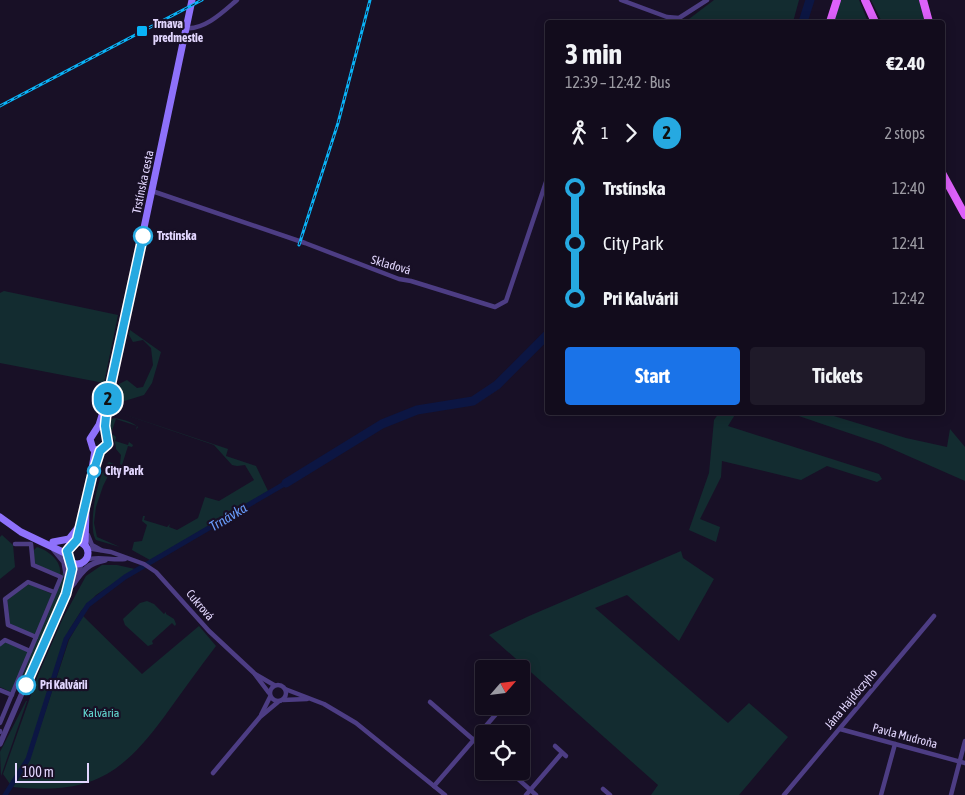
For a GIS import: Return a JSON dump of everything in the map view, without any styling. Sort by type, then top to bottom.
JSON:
[{"type":"main road","name":"Trstínska cesta","points":[[98,451],[90,442],[96,434],[108,397],[192,0]]},
{"type":"main road","points":[[831,20],[837,0]]},
{"type":"main road","points":[[865,0],[874,20]]},
{"type":"main road","points":[[923,0],[928,20]]},
{"type":"main road","points":[[945,178],[965,215]]},
{"type":"main road","name":"Trstínska cesta","points":[[84,562],[86,547],[83,538],[86,529],[86,507],[92,476],[98,451],[108,444],[105,435],[108,397]]},
{"type":"main road","points":[[96,434],[105,435]]},
{"type":"main road","name":"Trstínska cesta","points":[[68,558],[86,507]]},
{"type":"main road","points":[[1,519],[21,532],[52,545],[68,558],[84,562]]},
{"type":"main road","points":[[52,545],[70,540],[79,524]]},
{"type":"main road","points":[[52,545],[73,544],[86,547]]},
{"type":"street","points":[[186,28],[196,27],[214,19],[238,0]]},
{"type":"street","points":[[620,0],[679,18],[707,0]]},
{"type":"street","name":"Skladová","points":[[152,191],[309,245],[399,279],[495,307],[506,301],[545,185]]},
{"type":"street","name":"Cukrová","points":[[86,529],[90,543],[103,550]]},
{"type":"street","points":[[0,723],[61,578],[33,565],[31,544],[15,544]]},
{"type":"street","points":[[52,545],[64,562],[67,581],[66,594]]},
{"type":"street","name":"Cukrová","points":[[86,547],[103,550],[139,562],[153,570],[175,590],[214,635],[254,673],[270,695]]},
{"type":"street","name":"Cukrová","points":[[84,562],[97,557],[105,560],[127,558]]},
{"type":"street","points":[[67,581],[72,569],[68,558]]},
{"type":"street","points":[[0,744],[66,594],[87,566],[105,560]]},
{"type":"street","points":[[74,583],[84,562]]},
{"type":"street","points":[[36,637],[8,625],[5,599],[28,582],[54,592]]},
{"type":"street","name":"Jána Hajdóczyho","points":[[784,795],[934,616]]},
{"type":"street","points":[[0,644],[5,640],[30,651]]},
{"type":"street","name":"Cukrová","points":[[254,673],[274,685]]},
{"type":"street","points":[[260,717],[274,685],[281,685],[285,689],[313,700],[356,723],[445,795]]},
{"type":"street","points":[[213,773],[260,717],[281,701],[286,694],[285,689]]},
{"type":"street","points":[[0,690],[12,695]]},
{"type":"street","points":[[270,695],[281,701],[313,700]]},
{"type":"street","points":[[430,702],[474,740]]},
{"type":"street","points":[[0,708],[5,710]]},
{"type":"street","points":[[434,786],[495,715]]},
{"type":"street","name":"Pavla Mudroňa","points":[[840,729],[962,762]]},
{"type":"street","points":[[951,795],[962,762],[965,741]]},
{"type":"street","points":[[881,795],[895,744]]},
{"type":"street","points":[[526,795],[564,755],[555,746]]},
{"type":"street","points":[[519,780],[536,795]]},
{"type":"street","points":[[603,789],[610,795]]},
{"type":"green space","points":[[714,0],[799,0],[794,20],[688,20]]},
{"type":"green space","points":[[840,0],[859,0],[867,20],[834,20]]},
{"type":"green space","points":[[871,0],[919,0],[924,20],[881,20]]},
{"type":"green space","points":[[4,291],[118,315],[104,383],[0,363],[0,293]]},
{"type":"green space","points":[[130,330],[161,352],[152,383],[144,395],[118,403],[115,402],[119,384],[127,380],[137,388],[143,387],[153,365],[151,348],[143,340],[133,342],[129,335]]},
{"type":"green space","points":[[114,411],[228,449],[226,456],[256,466],[268,491],[150,560],[132,550],[134,542],[142,541],[147,525],[142,521],[143,516],[145,516],[144,520],[167,527],[170,524],[169,527],[177,530],[198,518],[205,497],[219,501],[254,480],[245,465],[232,465],[214,445]]},
{"type":"green space","points":[[718,415],[735,415],[728,426],[879,474],[882,479],[877,482],[827,466],[801,480],[722,461],[721,477],[700,519],[720,527],[716,542],[689,530],[709,473],[714,420]]},
{"type":"green space","points":[[796,415],[831,415],[906,438],[947,447],[950,429],[965,447],[965,481],[881,444]]},
{"type":"green space","points":[[114,418],[137,426],[116,419],[111,432],[110,420]]},
{"type":"green space","points":[[112,434],[116,437],[115,441],[128,445],[129,442],[133,445],[132,447],[128,446],[122,465],[120,464],[121,455],[116,449]]},
{"type":"green space","points":[[109,462],[114,464],[103,486],[96,507],[94,523],[97,537],[120,547],[96,540],[94,534],[93,512],[95,500],[101,476]]},
{"type":"green space","points":[[2,535],[13,545],[15,567],[0,579],[0,537]]},
{"type":"green space","points":[[37,547],[54,557],[59,565],[60,575],[35,564],[33,551]]},
{"type":"green space","points":[[681,551],[683,558],[714,579],[679,641],[627,595],[595,608],[728,723],[749,703],[788,737],[739,795],[651,795],[658,785],[530,671],[530,660],[517,660],[489,635]]},
{"type":"green space","points":[[102,565],[117,565],[135,569],[96,595],[81,611],[69,630],[28,755],[10,784],[3,774],[38,675],[63,618],[86,576]]},
{"type":"green space","points":[[63,572],[65,572],[61,593],[23,682],[20,681]]},
{"type":"green space","points":[[29,584],[52,594],[35,635],[10,624],[7,599]]},
{"type":"green space","points":[[147,601],[154,604],[164,614],[166,612],[166,614],[174,619],[176,624],[175,626],[172,623],[152,641],[153,644],[148,646],[125,625],[123,619],[140,603]]},
{"type":"green space","name":"Kalvária","points":[[83,616],[142,674],[199,626],[216,646],[148,737],[118,767],[102,777],[84,784],[63,788],[13,787],[28,764],[69,640]]},
{"type":"green space","points":[[5,642],[28,652],[11,692],[0,687],[0,646]]},
{"type":"green space","points":[[27,701],[1,776],[0,752]]},
{"type":"waterway","name":"Trnávka","points":[[804,20],[810,0]]},
{"type":"waterway","name":"Trnávka","points":[[286,483],[382,424],[417,410],[473,401],[497,385],[545,337]]},
{"type":"waterway","name":"Trnávka","points":[[5,795],[28,759],[66,639],[88,605],[125,577],[286,483]]},
{"type":"railway","points":[[0,106],[202,0]]},
{"type":"railway","points":[[299,245],[338,123],[370,0]]},
{"type":"bus line","name":"2","points":[[26,685],[66,594],[67,581],[72,569],[67,551],[69,546],[75,543],[78,538],[79,524],[86,507],[92,476],[100,451],[105,449],[108,444],[105,426],[108,397],[143,236]]},
{"type":"place","name":"Trnava predmestie","points":[[142,31]]},
{"type":"place","name":"Trstínska","points":[[143,236]]},
{"type":"place","name":"City Park","points":[[94,471]]},
{"type":"place","name":"Pri Kalvárii","points":[[26,685]]}]
